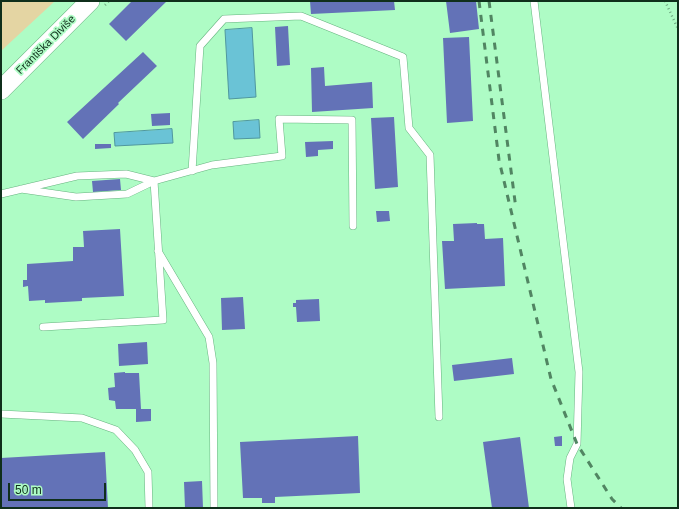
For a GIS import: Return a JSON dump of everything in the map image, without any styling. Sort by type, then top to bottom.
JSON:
[{"type":"main road","name":"Františka Diviše","points":[[1,90],[90,1]]},
{"type":"lane","points":[[534,1],[579,372],[577,444],[570,458],[567,479],[571,508]]},
{"type":"lane","points":[[192,171],[200,46],[224,19],[301,16],[403,57],[409,128],[430,155],[439,417]]},
{"type":"lane","points":[[21,189],[76,197],[127,194],[154,181],[212,165],[282,156],[279,119],[352,120],[353,226]]},
{"type":"lane","points":[[1,194],[77,176],[126,174],[154,181]]},
{"type":"lane","points":[[43,327],[163,320],[154,181]]},
{"type":"lane","points":[[158,251],[209,337],[213,364],[214,508]]},
{"type":"lane","points":[[1,414],[82,418],[116,430],[135,450],[148,472],[149,508]]},
{"type":"path","points":[[665,1],[678,29]]},
{"type":"shaded area","points":[[1,1],[55,1],[1,51]]},
{"type":"water","points":[[252,28],[256,97],[229,99],[225,30]]},
{"type":"water","points":[[259,120],[260,138],[234,139],[233,122]]},
{"type":"water","points":[[172,129],[173,143],[115,146],[114,133]]},
{"type":"building","points":[[132,1],[167,1],[126,41],[109,24]]},
{"type":"building","points":[[310,1],[394,1],[395,10],[311,14]]},
{"type":"building","points":[[446,1],[476,1],[479,29],[450,33]]},
{"type":"building","points":[[288,26],[290,65],[277,66],[275,27]]},
{"type":"building","points":[[469,37],[473,121],[447,123],[443,38]]},
{"type":"building","points":[[143,52],[157,66],[83,139],[67,122]]},
{"type":"building","points":[[324,67],[325,86],[372,82],[373,108],[312,112],[311,68]]},
{"type":"building","points":[[170,113],[170,125],[152,126],[151,114]]},
{"type":"building","points":[[394,117],[398,187],[375,189],[371,118]]},
{"type":"building","points":[[333,141],[333,149],[318,150],[318,156],[306,157],[305,142]]},
{"type":"building","points":[[95,144],[111,144],[111,148],[95,149]]},
{"type":"building","points":[[120,179],[121,190],[93,192],[92,181]]},
{"type":"building","points":[[376,211],[389,211],[390,221],[377,222]]},
{"type":"building","points":[[453,224],[484,224],[485,239],[503,238],[505,286],[445,289],[442,241],[454,241]]},
{"type":"building","points":[[120,229],[124,296],[82,298],[82,301],[45,303],[45,300],[29,301],[28,286],[23,287],[23,280],[27,280],[27,264],[73,261],[73,247],[84,247],[83,231]]},
{"type":"building","points":[[243,297],[245,329],[222,330],[221,298]]},
{"type":"building","points":[[319,299],[320,321],[297,322],[296,307],[293,307],[293,303],[296,303],[296,300]]},
{"type":"building","points":[[147,342],[148,364],[119,366],[118,344]]},
{"type":"building","points":[[512,358],[514,374],[454,381],[452,365]]},
{"type":"building","points":[[114,373],[139,373],[141,409],[151,409],[151,421],[136,422],[136,409],[116,409],[115,401],[109,400],[108,388],[115,387]]},
{"type":"building","points":[[358,436],[360,493],[275,497],[275,503],[262,503],[262,498],[243,498],[240,442]]},
{"type":"building","points":[[562,436],[562,446],[555,446],[554,437]]},
{"type":"building","points":[[520,437],[529,508],[492,508],[483,442]]},
{"type":"building","points":[[105,452],[108,508],[1,508],[1,458]]},
{"type":"building","points":[[202,481],[203,508],[185,508],[184,482]]},
{"type":"railway","points":[[479,1],[499,160],[551,379],[577,444],[612,499],[621,508]]},
{"type":"railway","points":[[489,1],[516,209]]}]
